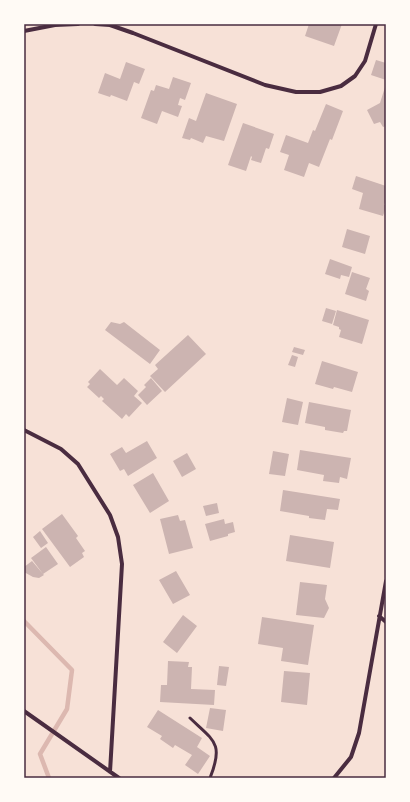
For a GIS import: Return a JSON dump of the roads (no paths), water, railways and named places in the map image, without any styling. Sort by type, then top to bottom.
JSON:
[{"type":"street","points":[[24,31],[55,25],[78,24]]},
{"type":"street","points":[[94,24],[110,25],[265,85],[296,92],[320,92],[341,86],[355,76],[365,61],[376,24]]},
{"type":"street","points":[[24,430],[60,449],[78,464],[110,515],[118,537],[122,564],[110,772]]},
{"type":"street","points":[[334,778],[351,757],[359,733],[386,581]]},
{"type":"street","points":[[379,616],[386,622]]},
{"type":"street","points":[[24,711],[119,778]]},
{"type":"lane","points":[[190,718],[213,740],[216,746],[215,766],[210,778]]},
{"type":"waterway","points":[[24,621],[72,670],[67,709],[40,754],[49,778]]}]
